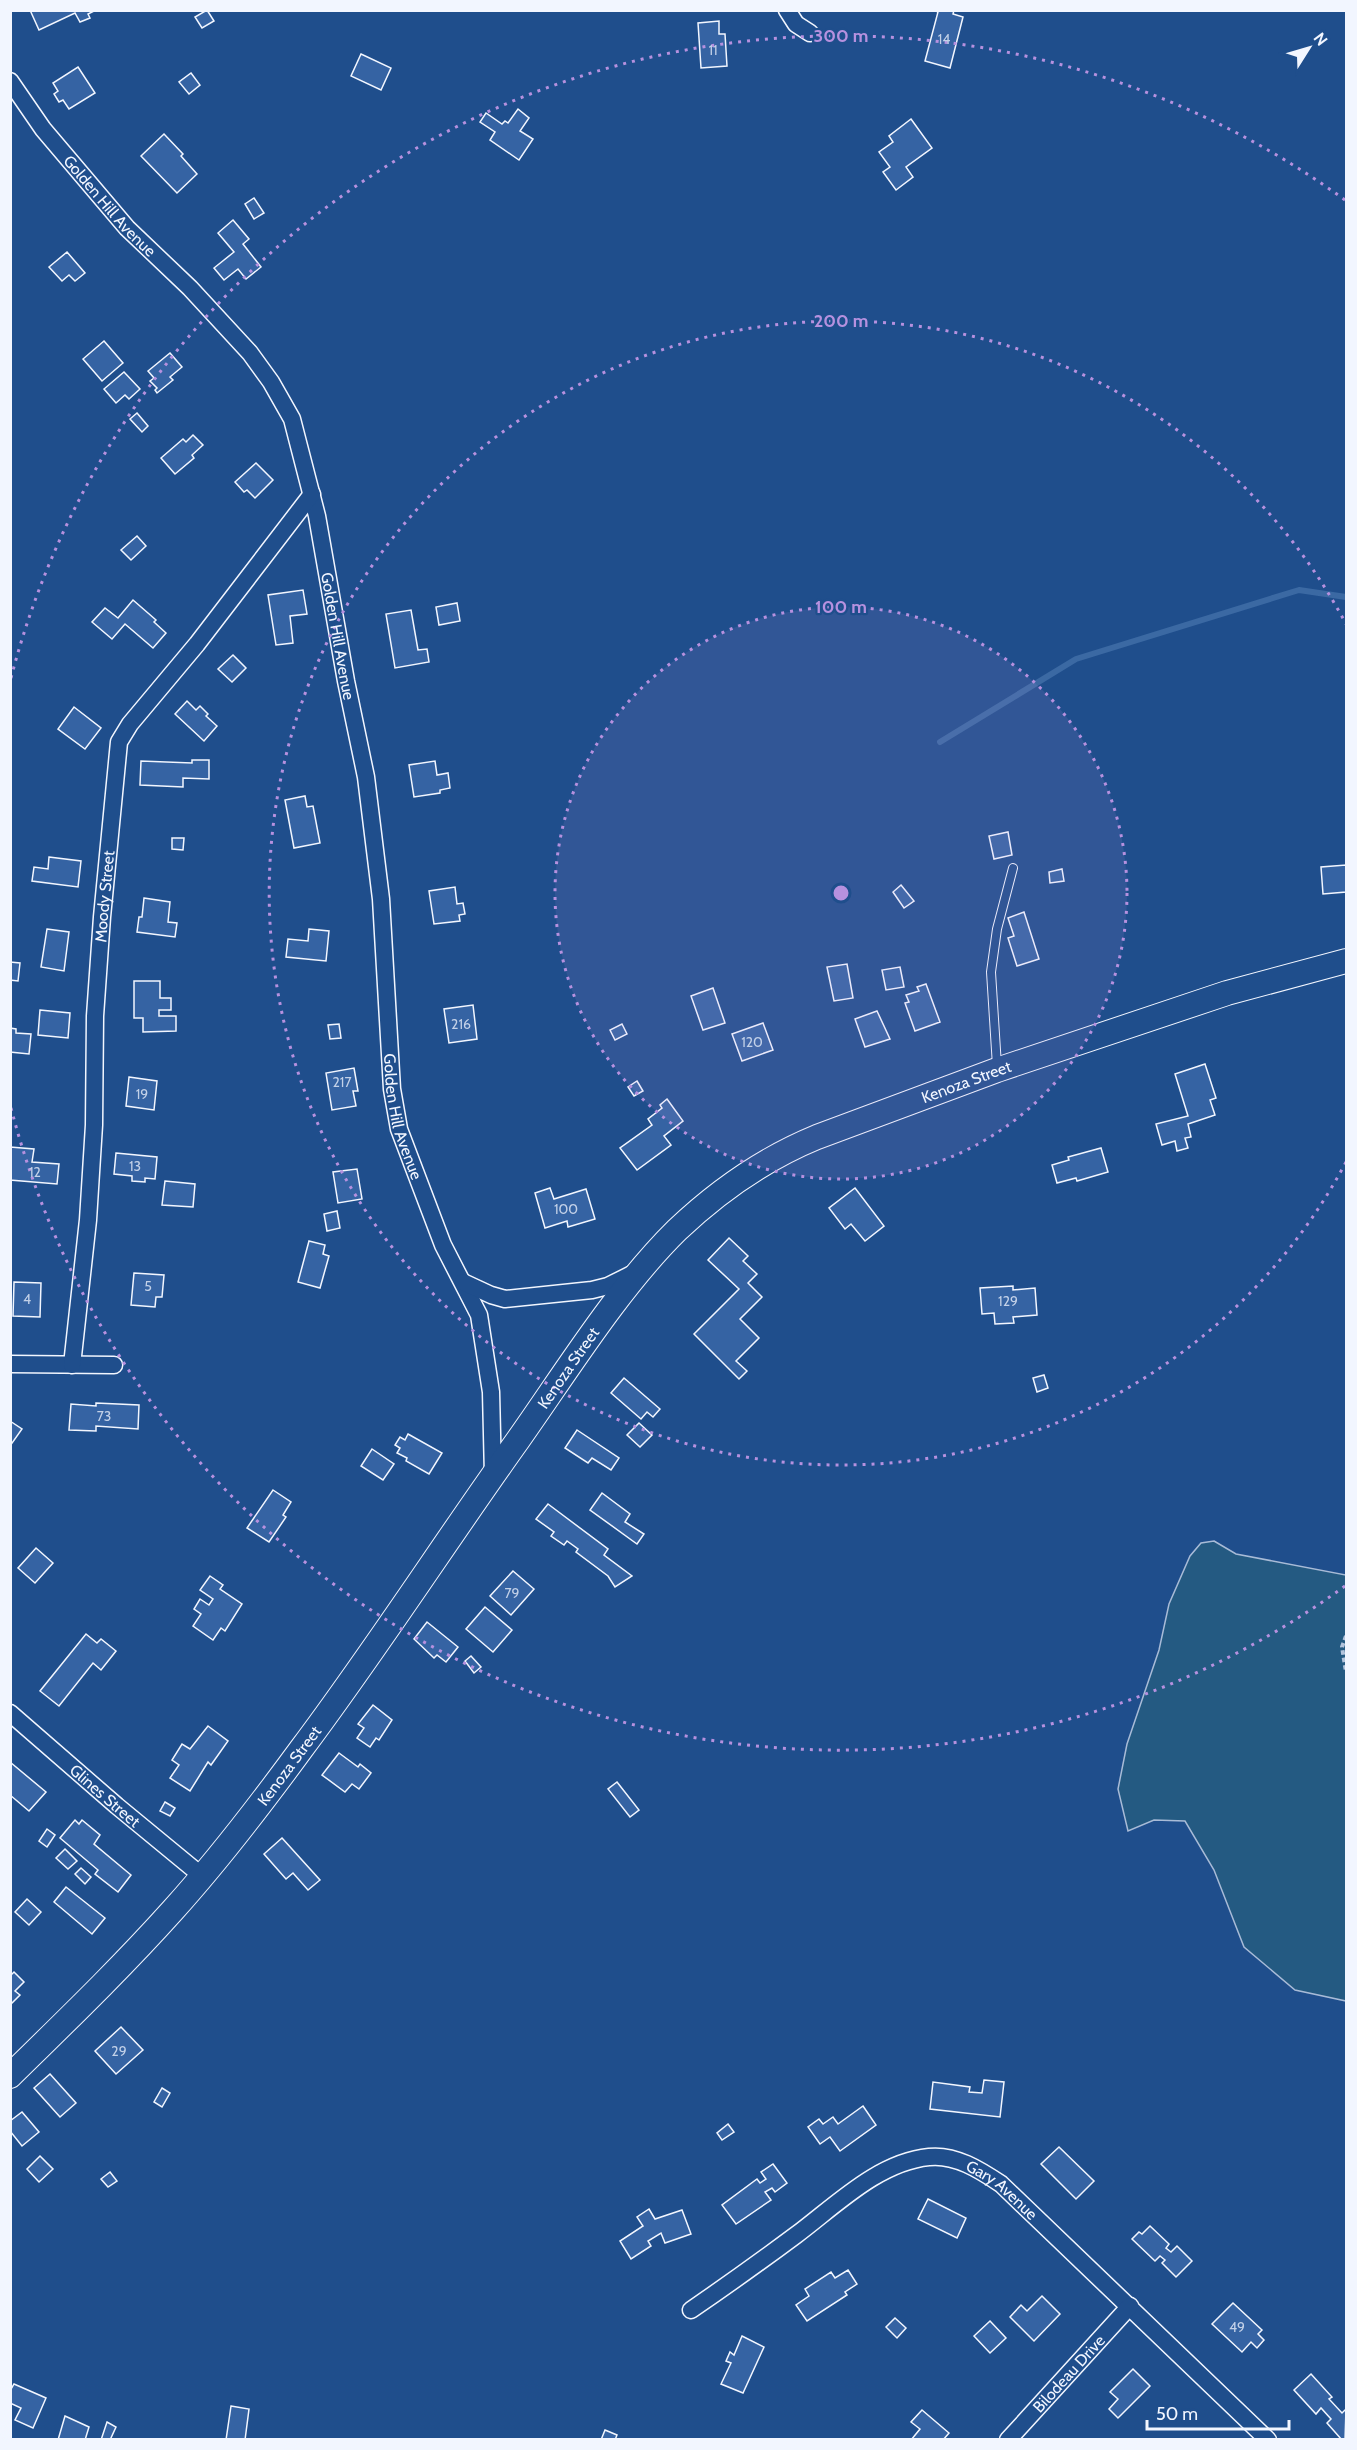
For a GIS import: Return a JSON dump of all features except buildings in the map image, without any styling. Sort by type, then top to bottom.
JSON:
[{"type":"street","points":[[787,10],[796,24],[810,33]]},
{"type":"street","name":"Golden Hill Avenue","points":[[10,81],[43,129],[127,228],[190,288],[250,353],[271,382],[292,419],[312,494],[366,777],[386,963],[392,1089],[399,1129],[443,1245],[479,1315],[491,1392],[493,1476]]},
{"type":"street","name":"Moody Street","points":[[72,1365],[88,1220],[94,1125],[95,1016],[119,742],[130,724],[197,644],[312,494]]},
{"type":"street","name":"Kenoza Street","points":[[10,2076],[126,1960],[202,1876],[307,1742],[607,1314],[675,1232],[733,1184],[800,1144],[997,1070],[1227,993],[1347,961]]},
{"type":"street","points":[[463,1282],[506,1299],[592,1290],[608,1286],[644,1268]]},
{"type":"street","points":[[10,1364],[114,1365]]},
{"type":"street","name":"Glines Street","points":[[10,1713],[202,1876]]},
{"type":"street","name":"Gary Avenue","points":[[691,2310],[859,2188],[903,2163],[931,2156],[962,2162],[1001,2184],[1268,2439]]},
{"type":"street","name":"Bilodeau Drive","points":[[1008,2439],[1130,2306]]},
{"type":"lane","points":[[997,1070],[991,972],[997,930],[1013,868]]},
{"type":"path","points":[[1347,1635],[1342,1647],[1342,1657],[1347,1672]]},
{"type":"shaded area","points":[[1214,1541],[1236,1554],[1346,1575],[1346,2001],[1295,1990],[1244,1947],[1214,1870],[1185,1821],[1154,1820],[1128,1831],[1118,1789],[1127,1744],[1159,1650],[1169,1604],[1190,1556],[1201,1543]]},
{"type":"waterway","points":[[940,742],[1076,659],[1299,590],[1346,597]]}]
